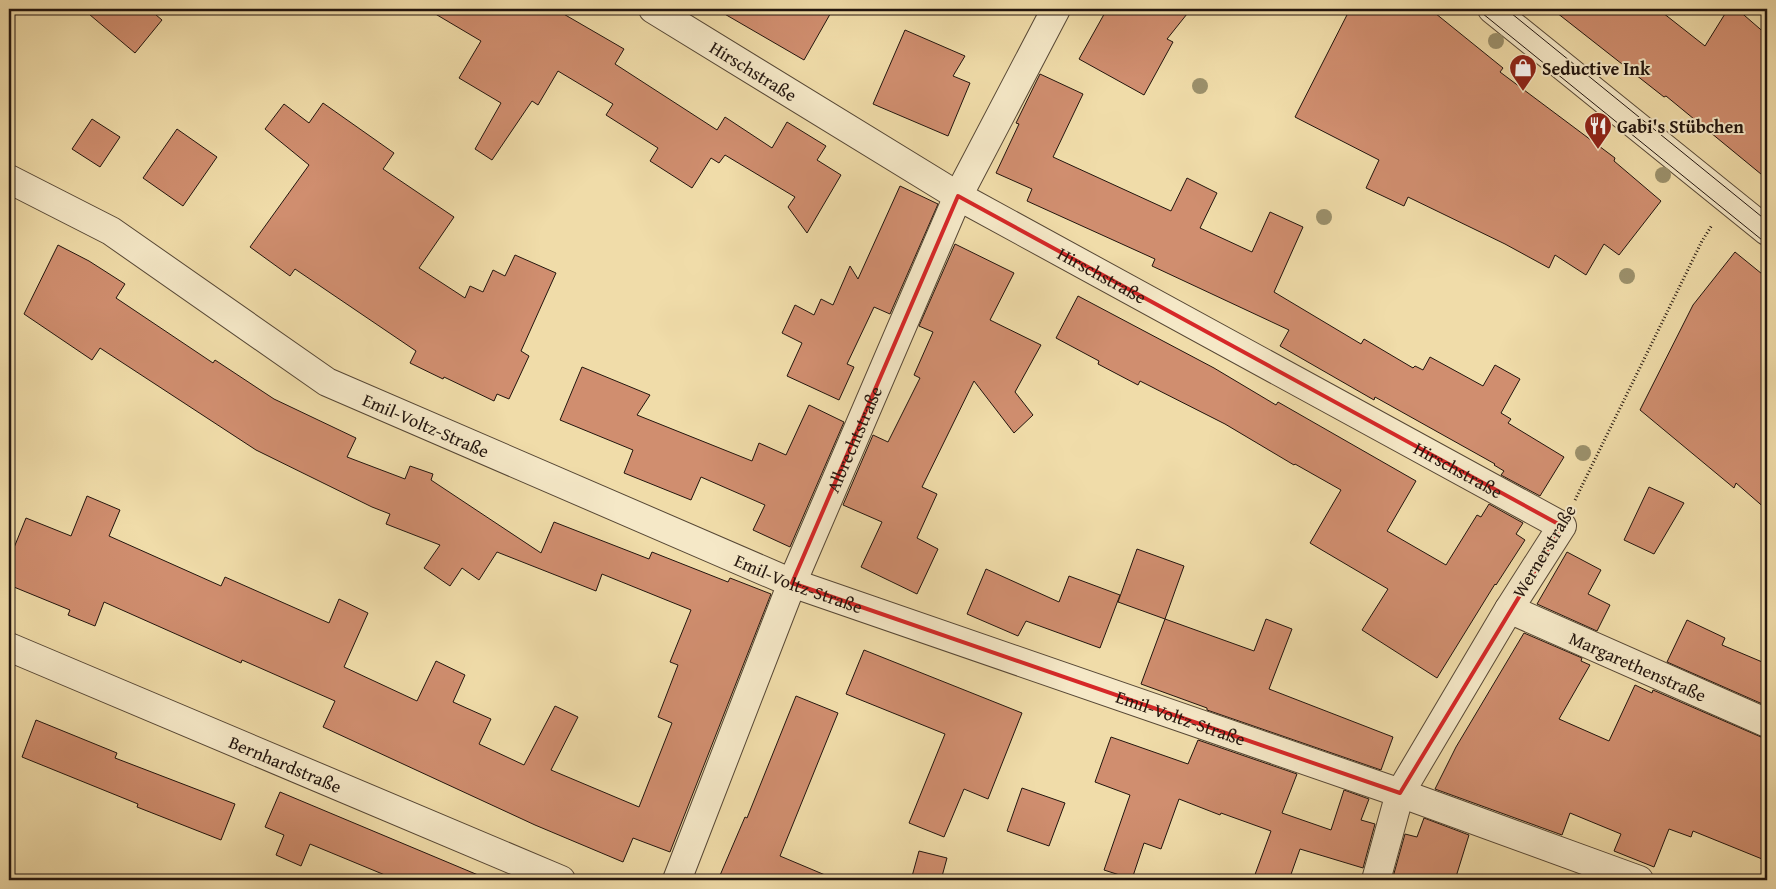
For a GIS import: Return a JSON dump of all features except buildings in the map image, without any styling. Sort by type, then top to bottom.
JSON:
[{"type":"street","name":"Hirschstraße","points":[[652,9],[958,196],[1562,526]]},
{"type":"street","name":"Albrechtstraße","points":[[677,880],[792,583],[958,196],[1056,9]]},
{"type":"street","points":[[1492,9],[1767,231]]},
{"type":"street","name":"Emil-Voltz-Straße","points":[[9,179],[111,231],[327,382],[792,583],[1400,793],[1639,880]]},
{"type":"street","name":"Wernerstraße","points":[[1376,880],[1400,793],[1509,609],[1562,526]]},
{"type":"street","name":"Margarethenstraße","points":[[1509,609],[1767,723]]},
{"type":"street","name":"Bernhardstraße","points":[[9,646],[561,880]]},
{"type":"path","name":"Wernerstraße","points":[[1562,526],[1702,241],[1715,220]]},
{"type":"highlighted area","points":[[958,196],[1562,526],[1400,793],[792,583]]},
{"type":"tram line","points":[[1477,9],[1767,244]]},
{"type":"tram line","points":[[1506,9],[1767,221]]},
{"type":"place","name":"Seductive Ink","points":[[1523,92]]},
{"type":"place","name":"Gabi's Stübchen","points":[[1598,150]]}]
